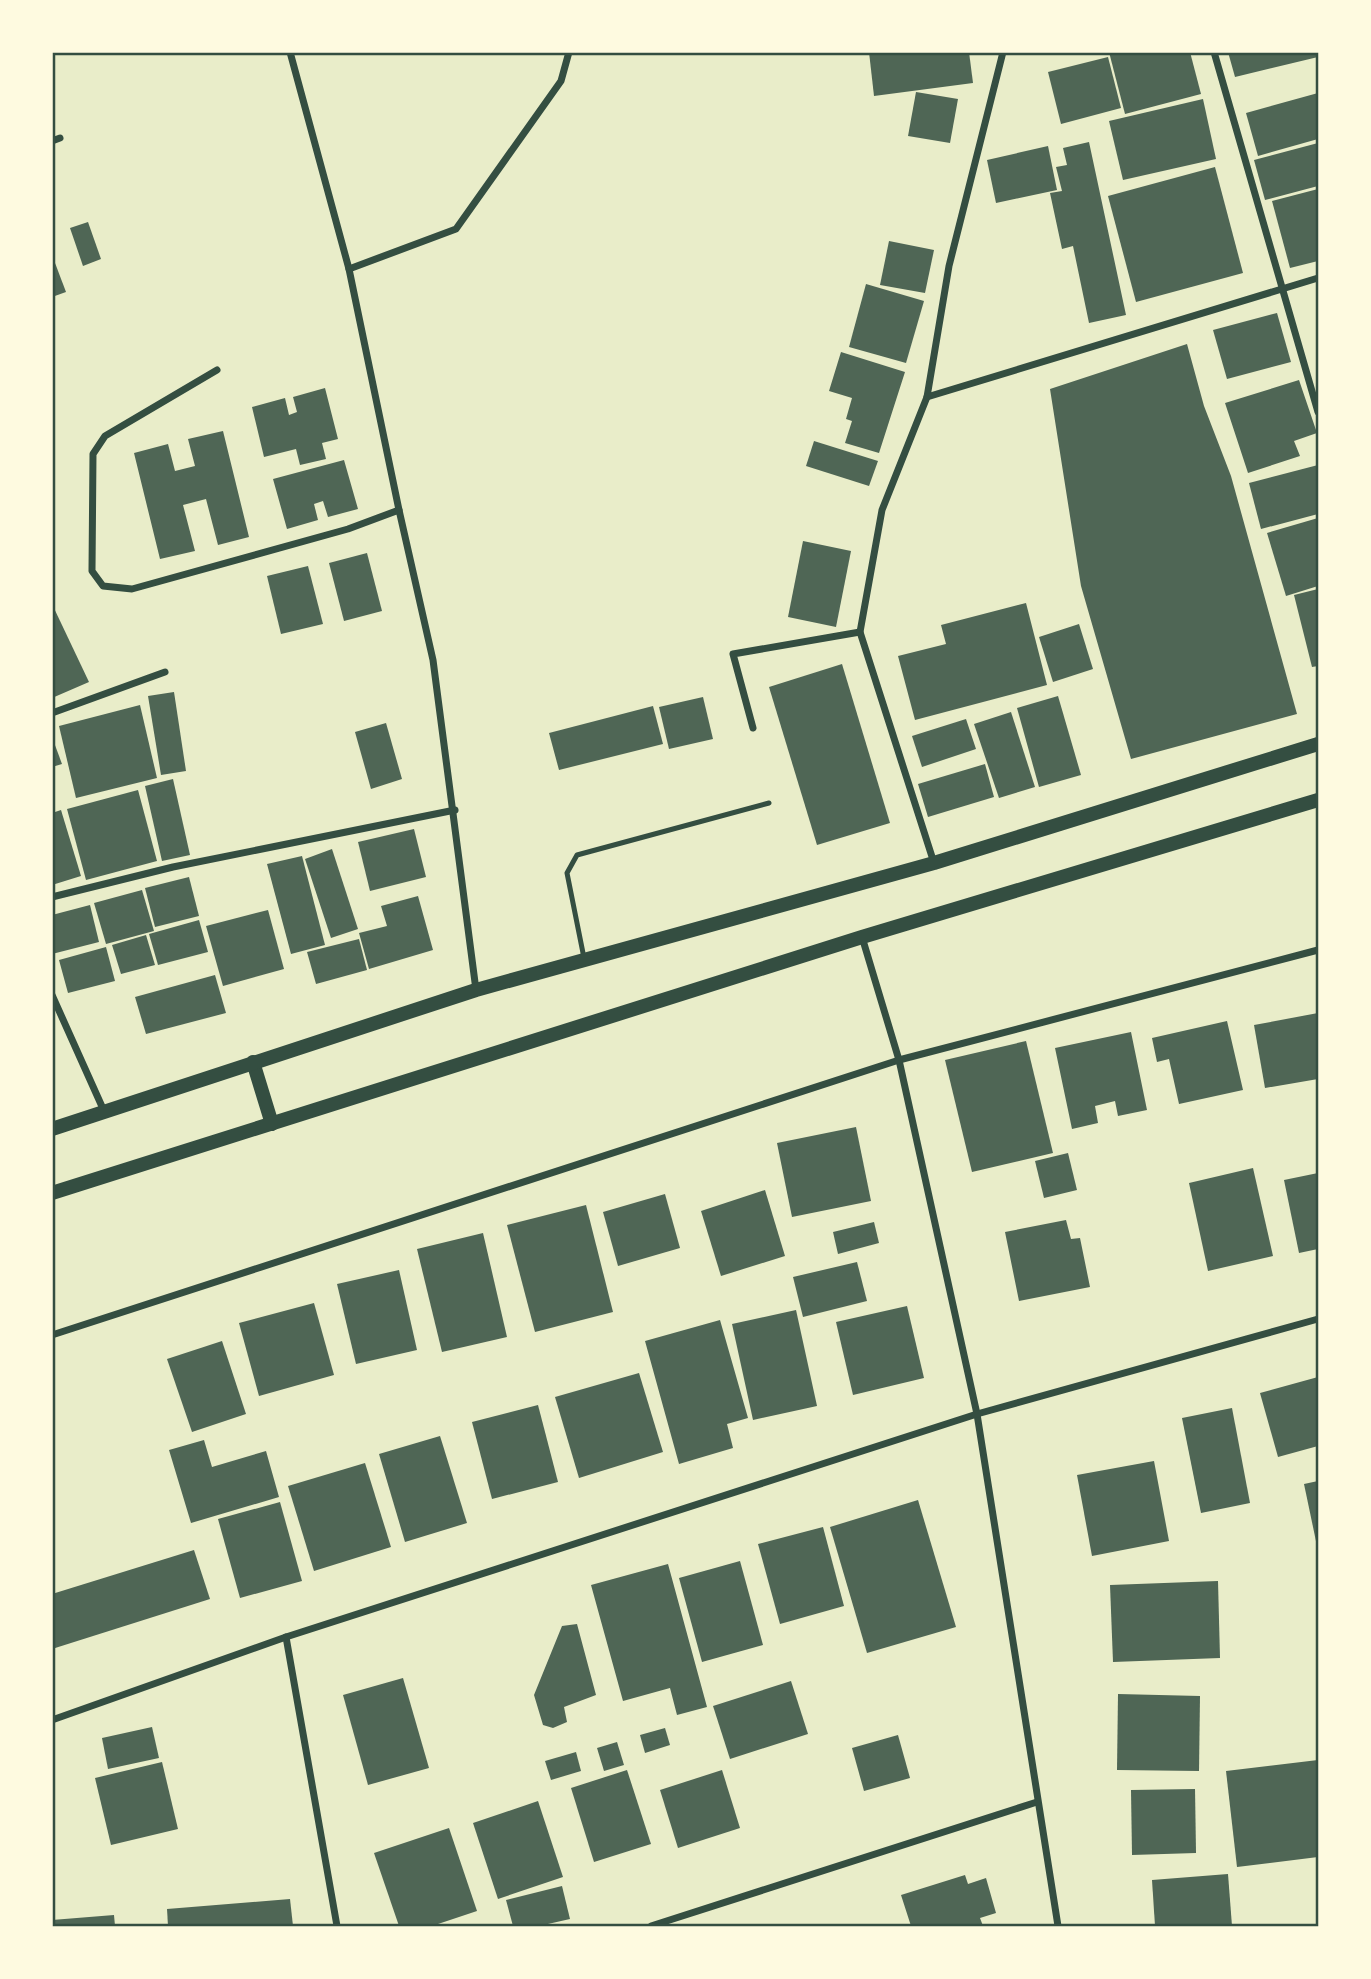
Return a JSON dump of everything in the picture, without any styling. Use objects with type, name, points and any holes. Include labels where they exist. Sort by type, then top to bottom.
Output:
[{"type":"main road","points":[[52,1129],[476,990],[934,863],[1318,744]]},
{"type":"main road","points":[[52,1193],[862,937],[1318,800]]},
{"type":"main road","points":[[253,1062],[272,1124]]},
{"type":"street","points":[[290,52],[349,270],[433,660],[455,810],[476,990]]},
{"type":"street","points":[[349,270],[456,229],[561,81],[569,52]]},
{"type":"street","points":[[934,863],[860,632],[882,510],[928,397],[949,265],[1003,52]]},
{"type":"street","points":[[1214,52],[1318,412]]},
{"type":"street","points":[[928,397],[1318,278]]},
{"type":"street","points":[[218,370],[105,436],[93,454],[92,571],[103,586],[132,589],[348,529],[399,510]]},
{"type":"street","points":[[753,728],[733,654],[860,632]]},
{"type":"street","points":[[52,713],[165,672]]},
{"type":"street","points":[[52,897],[173,867],[455,810]]},
{"type":"street","points":[[862,937],[899,1060],[977,1414],[1058,1927]]},
{"type":"street","points":[[52,1335],[899,1060],[1318,950]]},
{"type":"street","points":[[52,995],[104,1111]]},
{"type":"street","points":[[52,1720],[286,1637],[977,1414],[1318,1319]]},
{"type":"street","points":[[286,1637],[337,1927]]},
{"type":"street","points":[[651,1927],[1037,1802]]},
{"type":"lane","points":[[585,961],[567,873],[577,855],[769,803]]},
{"type":"building","points":[[869,52],[969,52],[973,83],[874,96]]},
{"type":"building","points":[[1109,52],[1190,52],[1201,94],[1125,114]]},
{"type":"building","points":[[1228,52],[1317,52],[1318,57],[1235,77]]},
{"type":"building","points":[[1108,57],[1121,108],[1061,124],[1048,72]]},
{"type":"building","points":[[916,92],[958,99],[950,143],[908,136]]},
{"type":"building","points":[[1318,93],[1318,139],[1258,156],[1246,113]]},
{"type":"building","points":[[1203,99],[1216,159],[1123,180],[1109,121]]},
{"type":"building","points":[[1089,142],[1126,315],[1089,323],[1073,246],[1062,249],[1050,193],[1062,191],[1056,167],[1067,165],[1063,148]]},
{"type":"building","points":[[1318,143],[1318,186],[1265,200],[1254,160]]},
{"type":"building","points":[[1048,146],[1057,190],[996,203],[987,160]]},
{"type":"building","points":[[1215,167],[1243,273],[1136,302],[1108,196]]},
{"type":"building","points":[[1318,189],[1318,261],[1290,268],[1272,201]]},
{"type":"building","points":[[88,222],[101,259],[83,266],[70,228]]},
{"type":"building","points":[[889,241],[934,250],[925,293],[880,285]]},
{"type":"building","points":[[52,255],[66,292],[52,297]]},
{"type":"building","points":[[866,284],[924,301],[906,363],[849,347]]},
{"type":"building","points":[[1277,313],[1291,362],[1227,379],[1213,330]]},
{"type":"building","points":[[1187,344],[1204,406],[1231,476],[1297,714],[1131,759],[1081,586],[1050,389]]},
{"type":"building","points":[[841,352],[905,372],[879,453],[845,443],[852,421],[846,419],[852,398],[829,391]]},
{"type":"building","points":[[1299,380],[1317,433],[1294,441],[1300,456],[1248,473],[1225,403]]},
{"type":"building","points":[[325,388],[338,439],[322,443],[326,459],[300,465],[296,449],[264,457],[252,407],[285,398],[289,415],[297,412],[293,397]]},
{"type":"building","points":[[223,431],[249,537],[218,545],[206,499],[183,505],[195,551],[160,559],[134,453],[168,444],[175,471],[195,466],[188,439]]},
{"type":"building","points":[[814,441],[878,461],[869,486],[806,466]]},
{"type":"building","points":[[344,460],[358,509],[328,517],[323,501],[314,504],[318,520],[287,529],[273,479]]},
{"type":"building","points":[[1318,465],[1318,514],[1261,529],[1249,483]]},
{"type":"building","points":[[1318,518],[1318,586],[1286,596],[1267,533]]},
{"type":"building","points":[[803,541],[851,551],[836,627],[788,617]]},
{"type":"building","points":[[367,553],[382,611],[344,621],[329,563]]},
{"type":"building","points":[[308,566],[323,624],[281,634],[267,576]]},
{"type":"building","points":[[1318,589],[1318,666],[1312,667],[1294,595]]},
{"type":"building","points":[[1026,603],[1047,685],[915,720],[898,656],[946,644],[941,625]]},
{"type":"building","points":[[52,604],[89,682],[52,698]]},
{"type":"building","points":[[1079,624],[1093,669],[1053,682],[1039,637]]},
{"type":"building","points":[[842,664],[890,823],[817,845],[769,687]]},
{"type":"building","points":[[174,692],[186,771],[161,775],[148,696]]},
{"type":"building","points":[[1058,696],[1081,775],[1039,787],[1017,708]]},
{"type":"building","points":[[703,697],[713,739],[669,749],[659,707]]},
{"type":"building","points":[[140,705],[157,778],[76,798],[59,726]]},
{"type":"building","points":[[653,706],[663,744],[559,770],[549,733]]},
{"type":"building","points":[[1011,712],[1035,787],[999,798],[974,724]]},
{"type":"building","points":[[966,719],[976,749],[922,767],[912,736]]},
{"type":"building","points":[[386,723],[402,779],[371,789],[355,732]]},
{"type":"building","points":[[52,737],[62,764],[52,767]]},
{"type":"building","points":[[985,764],[994,797],[928,817],[918,784]]},
{"type":"building","points":[[173,779],[190,855],[162,861],[145,786]]},
{"type":"building","points":[[138,790],[157,861],[86,880],[67,809]]},
{"type":"building","points":[[61,810],[81,876],[52,885],[52,813]]},
{"type":"building","points":[[414,829],[426,877],[370,891],[358,842]]},
{"type":"building","points":[[332,849],[358,929],[331,938],[305,859]]},
{"type":"building","points":[[302,856],[325,945],[291,954],[267,864]]},
{"type":"building","points":[[189,877],[199,916],[155,927],[145,888]]},
{"type":"building","points":[[142,890],[154,931],[106,944],[94,903]]},
{"type":"building","points":[[418,896],[433,950],[369,969],[359,933],[387,926],[381,906]]},
{"type":"building","points":[[90,905],[99,942],[52,954],[52,915]]},
{"type":"building","points":[[268,910],[284,969],[223,986],[206,926]]},
{"type":"building","points":[[199,920],[208,952],[158,965],[149,934]]},
{"type":"building","points":[[146,935],[155,965],[121,974],[112,945]]},
{"type":"building","points":[[359,939],[367,970],[316,984],[307,952]]},
{"type":"building","points":[[106,947],[115,981],[68,993],[59,960]]},
{"type":"building","points":[[215,975],[226,1013],[146,1034],[135,997]]},
{"type":"building","points":[[1318,1013],[1318,1079],[1265,1088],[1254,1025]]},
{"type":"building","points":[[1227,1021],[1243,1090],[1179,1104],[1169,1059],[1157,1062],[1152,1038]]},
{"type":"building","points":[[1131,1032],[1147,1110],[1118,1116],[1115,1101],[1095,1106],[1098,1123],[1072,1129],[1055,1048]]},
{"type":"building","points":[[1026,1041],[1053,1153],[972,1172],[945,1060]]},
{"type":"building","points":[[856,1127],[871,1201],[792,1217],[777,1143]]},
{"type":"building","points":[[1068,1153],[1077,1190],[1044,1198],[1035,1161]]},
{"type":"building","points":[[1253,1168],[1273,1256],[1208,1271],[1189,1183]]},
{"type":"building","points":[[1318,1173],[1318,1249],[1299,1253],[1284,1180]]},
{"type":"building","points":[[765,1190],[785,1256],[721,1276],[701,1211]]},
{"type":"building","points":[[665,1194],[680,1248],[618,1266],[603,1212]]},
{"type":"building","points":[[586,1205],[613,1312],[535,1332],[507,1225]]},
{"type":"building","points":[[1066,1220],[1071,1239],[1080,1238],[1090,1287],[1019,1301],[1005,1232]]},
{"type":"building","points":[[874,1222],[879,1243],[838,1254],[833,1232]]},
{"type":"building","points":[[483,1233],[507,1337],[442,1352],[417,1249]]},
{"type":"building","points":[[857,1262],[867,1301],[803,1317],[793,1277]]},
{"type":"building","points":[[399,1270],[417,1350],[356,1364],[337,1284]]},
{"type":"building","points":[[314,1303],[334,1375],[259,1396],[239,1323]]},
{"type":"building","points":[[907,1306],[924,1378],[853,1395],[836,1322]]},
{"type":"building","points":[[796,1310],[817,1406],[753,1420],[732,1324]]},
{"type":"building","points":[[720,1320],[748,1418],[727,1424],[733,1448],[679,1464],[645,1341]]},
{"type":"building","points":[[222,1341],[246,1414],[192,1432],[167,1359]]},
{"type":"building","points":[[639,1373],[663,1452],[579,1478],[555,1397]]},
{"type":"building","points":[[1318,1377],[1318,1446],[1278,1457],[1260,1393]]},
{"type":"building","points":[[538,1405],[558,1482],[492,1499],[472,1422]]},
{"type":"building","points":[[1232,1408],[1250,1503],[1201,1513],[1182,1418]]},
{"type":"building","points":[[440,1436],[467,1523],[405,1542],[379,1454]]},
{"type":"building","points":[[204,1440],[212,1467],[266,1451],[279,1497],[191,1523],[169,1450]]},
{"type":"building","points":[[1154,1461],[1169,1541],[1092,1556],[1077,1475]]},
{"type":"building","points":[[365,1463],[391,1547],[314,1571],[288,1486]]},
{"type":"building","points":[[1318,1481],[1318,1546],[1317,1546],[1304,1484]]},
{"type":"building","points":[[918,1500],[956,1627],[867,1653],[830,1527]]},
{"type":"building","points":[[280,1502],[302,1581],[240,1598],[218,1519]]},
{"type":"building","points":[[823,1527],[844,1606],[780,1624],[758,1544]]},
{"type":"building","points":[[194,1550],[210,1599],[52,1649],[52,1594]]},
{"type":"building","points":[[740,1561],[763,1645],[702,1662],[679,1578]]},
{"type":"building","points":[[668,1564],[707,1707],[677,1715],[670,1688],[623,1701],[591,1585]]},
{"type":"building","points":[[1218,1581],[1220,1658],[1113,1662],[1110,1585]]},
{"type":"building","points":[[577,1624],[596,1695],[564,1707],[567,1722],[553,1728],[543,1725],[534,1695],[562,1626]]},
{"type":"building","points":[[403,1678],[429,1768],[368,1785],[343,1695]]},
{"type":"building","points":[[791,1681],[808,1734],[730,1759],[713,1706]]},
{"type":"building","points":[[1118,1694],[1200,1696],[1199,1771],[1117,1770]]},
{"type":"building","points":[[152,1727],[159,1758],[108,1769],[102,1738]]},
{"type":"building","points":[[665,1728],[670,1745],[645,1753],[640,1735]]},
{"type":"building","points":[[898,1735],[910,1778],[864,1791],[852,1748]]},
{"type":"building","points":[[617,1742],[624,1765],[604,1771],[597,1748]]},
{"type":"building","points":[[576,1752],[581,1771],[551,1780],[545,1761]]},
{"type":"building","points":[[1318,1760],[1318,1857],[1237,1867],[1226,1771]]},
{"type":"building","points":[[162,1762],[178,1829],[111,1845],[95,1778]]},
{"type":"building","points":[[627,1770],[651,1844],[594,1862],[571,1788]]},
{"type":"building","points":[[722,1770],[740,1828],[678,1848],[660,1790]]},
{"type":"building","points":[[1195,1789],[1196,1853],[1132,1855],[1131,1790]]},
{"type":"building","points":[[538,1801],[563,1877],[498,1899],[473,1823]]},
{"type":"building","points":[[449,1828],[477,1911],[432,1926],[399,1926],[374,1853]]},
{"type":"building","points":[[1228,1874],[1232,1926],[1155,1926],[1152,1880]]},
{"type":"building","points":[[965,1875],[968,1884],[986,1878],[996,1913],[980,1918],[983,1926],[911,1926],[901,1895]]},
{"type":"building","points":[[562,1886],[570,1919],[539,1926],[513,1926],[506,1900]]},
{"type":"building","points":[[290,1899],[293,1926],[168,1926],[167,1909]]},
{"type":"building","points":[[114,1915],[115,1926],[52,1926],[52,1920]]}]
